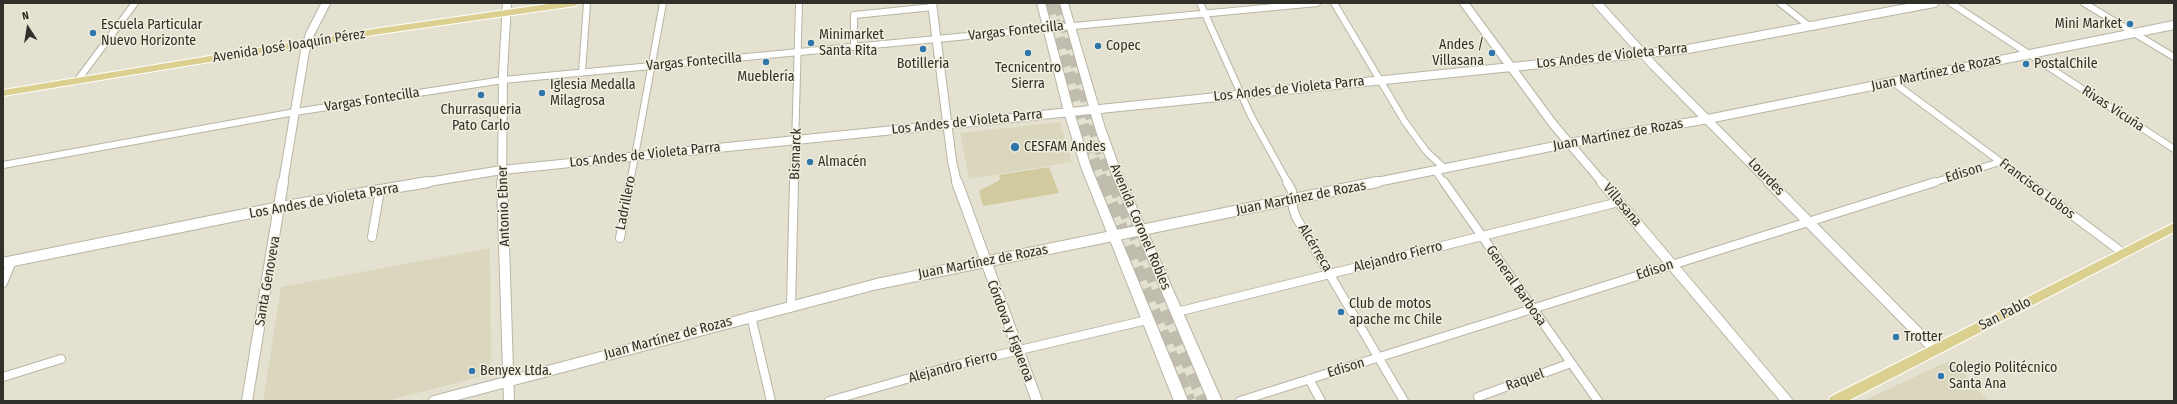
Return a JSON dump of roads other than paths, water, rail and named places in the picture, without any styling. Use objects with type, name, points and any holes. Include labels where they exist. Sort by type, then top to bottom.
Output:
[{"type":"main road","name":"Avenida José Joaquín Pérez","points":[[3,93],[506,7],[575,3]]},
{"type":"main road","name":"Avenida Coronel Robles","points":[[1041,3],[1069,112],[1086,167],[1181,401]]},
{"type":"main road","name":"Avenida Coronel Robles","points":[[1064,3],[1094,109],[1116,172],[1215,401]]},
{"type":"main road","name":"San Pablo","points":[[1835,401],[2174,227]]},
{"type":"street","points":[[77,81],[135,3]]},
{"type":"street","name":"Santa Genoveva","points":[[247,401],[307,42],[326,3]]},
{"type":"street","points":[[582,72],[587,3]]},
{"type":"street","name":"Ladrillero","points":[[620,238],[664,3]]},
{"type":"street","name":"Bismarck","points":[[791,305],[799,52],[799,3]]},
{"type":"street","name":"Alcérreca","points":[[1200,3],[1255,124],[1292,191],[1293,208],[1296,217],[1404,401]]},
{"type":"street","name":"Vargas Fontecilla","points":[[3,166],[295,112],[503,80],[1317,3]]},
{"type":"street","name":"General Barbosa","points":[[1334,3],[1413,134],[1440,169],[1482,236],[1598,401]]},
{"type":"street","name":"Villasana","points":[[1464,3],[1542,110],[1787,401]]},
{"type":"street","name":"Lourdes","points":[[1597,3],[1642,53],[1935,350]]},
{"type":"street","points":[[1780,3],[1809,26]]},
{"type":"street","name":"Los Andes de Violeta Parra","points":[[7,262],[280,208],[502,170],[1700,47],[1934,3]]},
{"type":"street","name":"Rivas Vicuña","points":[[1951,3],[2174,149]]},
{"type":"street","points":[[2084,3],[2174,57]]},
{"type":"street","points":[[854,47],[853,17],[856,14],[932,5]]},
{"type":"street","name":"Córdova y Figueroa","points":[[932,5],[958,187],[984,262],[1037,401]]},
{"type":"street","name":"Antonio Ebner","points":[[506,7],[503,80],[502,170],[509,401]]},
{"type":"street","name":"Juan Martínez de Rozas","points":[[434,401],[791,305],[878,284],[1570,143],[1708,119],[2174,25]]},
{"type":"street","name":"Francisco Lobos","points":[[1893,82],[2123,253]]},
{"type":"street","name":"Edison","points":[[1240,401],[2000,162]]},
{"type":"street","points":[[372,237],[380,190]]},
{"type":"street","name":"Alejandro Fierro","points":[[1177,312],[1619,202]]},
{"type":"street","points":[[3,283],[7,262]]},
{"type":"street","points":[[751,316],[771,401]]},
{"type":"street","name":"Alejandro Fierro","points":[[830,401],[1017,350],[1147,320]]},
{"type":"street","points":[[3,377],[61,359]]},
{"type":"street","name":"Raquel","points":[[1478,397],[1571,363]]},
{"type":"street","name":"Edison","points":[[1309,379],[1321,401]]},
{"type":"tunnel","points":[[1049,3],[1091,153],[1103,183]]},
{"type":"tunnel","points":[[1059,3],[1101,152],[1114,183]]},
{"type":"tunnel","points":[[1102,182],[1188,401]]},
{"type":"tunnel","points":[[1114,182],[1205,401]]},
{"type":"place","name":"Mini Market","points":[[2130,24]]},
{"type":"place","name":"Escuela Particular Nuevo Horizonte","points":[[93,33]]},
{"type":"place","name":"Minimarket Santa Rita","points":[[811,43]]},
{"type":"place","name":"Copec","points":[[1098,46]]},
{"type":"place","name":"Botilleria","points":[[923,49]]},
{"type":"place","name":"Tecnicentro Sierra","points":[[1028,53]]},
{"type":"place","name":"Andes / Villasana","points":[[1492,53]]},
{"type":"place","name":"Mueblería","points":[[766,62]]},
{"type":"place","name":"PostalChile","points":[[2026,64]]},
{"type":"place","name":"Iglesia Medalla Milagrosa","points":[[542,93]]},
{"type":"place","name":"Churrasqueria Pato Carlo","points":[[481,95]]},
{"type":"place","name":"CESFAM Andes","points":[[1015,147]]},
{"type":"place","name":"Almacén","points":[[810,162]]},
{"type":"place","name":"Club de motos apache mc Chile","points":[[1341,312]]},
{"type":"place","name":"Trotter","points":[[1896,337]]},
{"type":"place","name":"Benyex Ltda.","points":[[472,371]]},
{"type":"place","name":"Colegio Politécnico Santa Ana","points":[[1941,376]]}]
